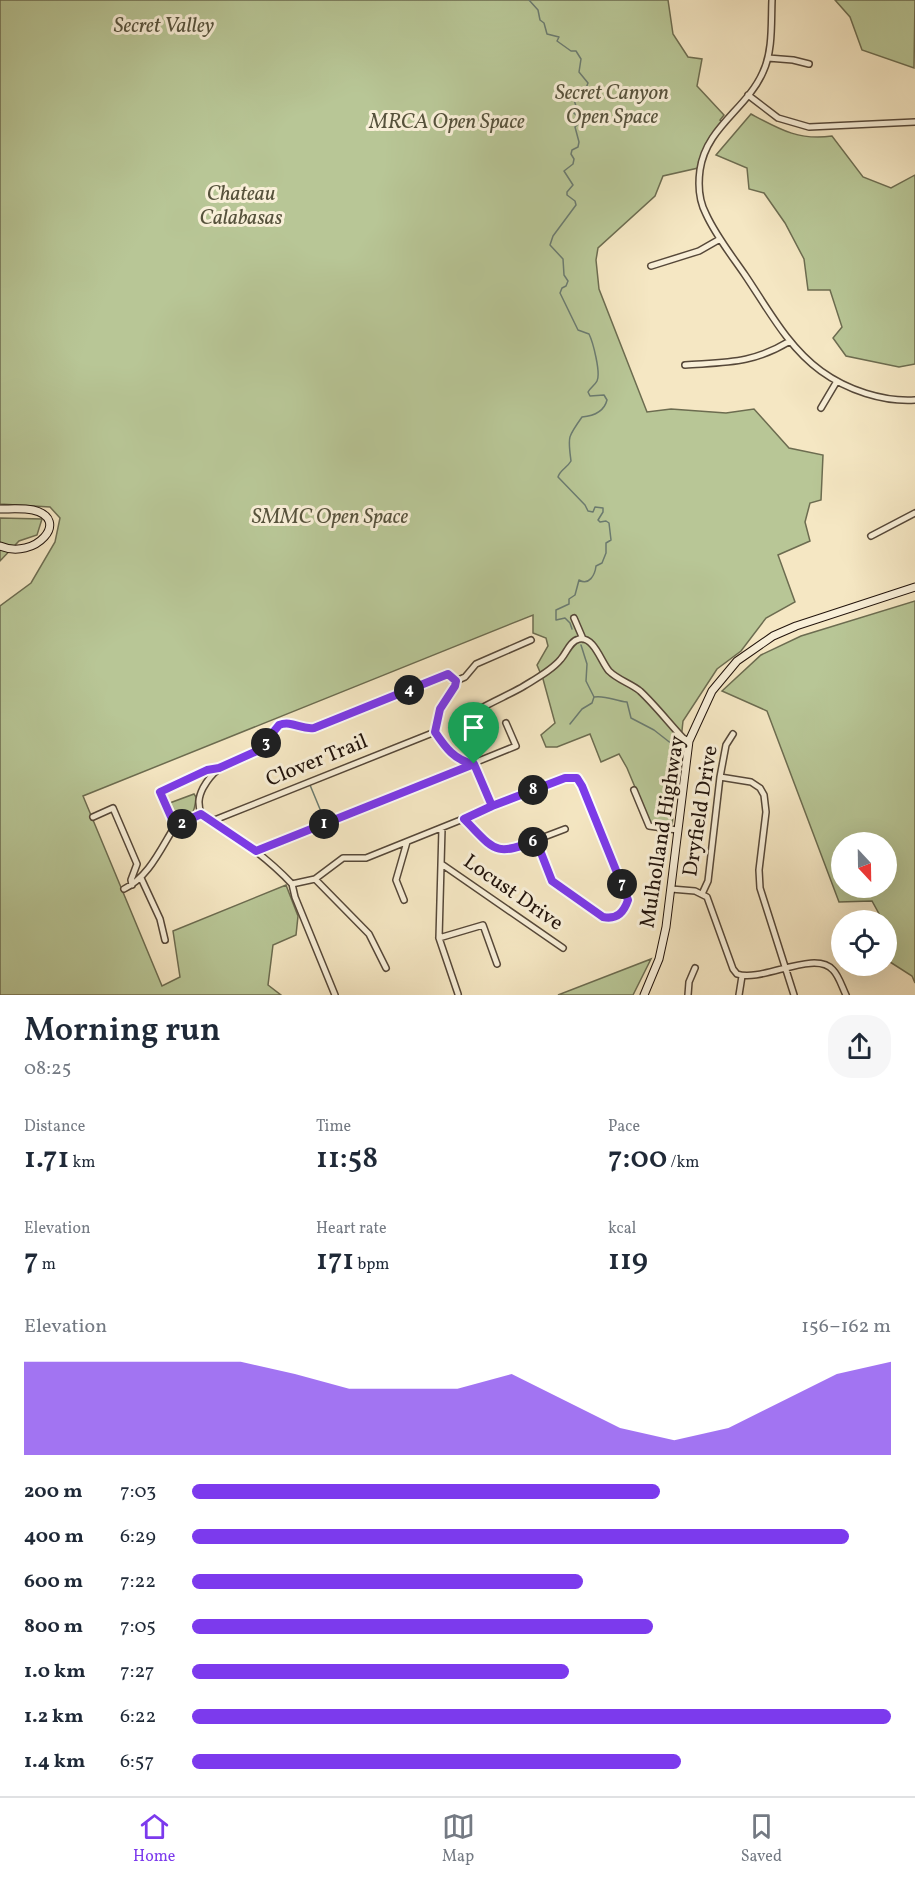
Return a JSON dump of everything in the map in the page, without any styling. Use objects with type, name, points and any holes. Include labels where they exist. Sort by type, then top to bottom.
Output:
[{"type":"main road","points":[[0,509],[34,510],[44,515],[50,527],[44,540],[35,545],[15,549],[0,546]]},
{"type":"main road","name":"Mulholland Highway","points":[[644,995],[659,959],[671,889],[689,741],[712,691],[728,670],[773,636],[796,626],[915,587]]},
{"type":"street","points":[[772,0],[768,58],[764,72],[748,95],[711,138],[700,169],[700,199],[705,213],[720,239],[790,341],[807,359],[837,381],[879,397],[892,400],[915,400]]},
{"type":"street","points":[[768,58],[809,64]]},
{"type":"street","points":[[748,95],[778,118],[809,128],[915,122]]},
{"type":"street","points":[[651,266],[699,251],[720,239]]},
{"type":"street","points":[[685,365],[754,359],[790,341]]},
{"type":"street","points":[[821,408],[837,381]]},
{"type":"street","points":[[871,536],[915,513]]},
{"type":"street","points":[[574,618],[583,639],[592,644],[609,670],[638,690],[683,738],[689,741]]},
{"type":"street","points":[[492,806],[461,734],[461,723],[465,718],[547,671],[562,658],[571,644],[583,639]]},
{"type":"street","points":[[456,681],[465,677],[476,664],[531,640]]},
{"type":"street","points":[[335,995],[295,897],[292,884],[256,851],[201,814],[198,797],[211,774],[259,750],[283,723],[306,729],[314,728],[447,674],[456,681]]},
{"type":"street","points":[[456,681],[440,709],[435,732],[444,746],[461,761],[474,764]]},
{"type":"street","points":[[256,851],[516,746],[506,723]]},
{"type":"street","name":"Clover Trail","points":[[212,821],[435,732]]},
{"type":"street","name":"Dryfield Drive","points":[[702,894],[708,881],[726,745],[733,734]]},
{"type":"street","points":[[175,826],[160,792],[207,770],[219,768]]},
{"type":"street","points":[[720,777],[751,782],[760,788],[764,795],[766,812],[759,870],[760,888],[794,995]]},
{"type":"street","points":[[292,884],[315,879],[343,858],[366,858],[565,778],[577,778],[628,900],[624,911],[610,918],[603,917],[552,881],[536,840]]},
{"type":"street","points":[[634,790],[649,826],[677,830]]},
{"type":"street","points":[[93,817],[113,808],[137,864],[130,880],[132,885]]},
{"type":"street","points":[[124,889],[141,878],[175,826],[201,814]]},
{"type":"street","points":[[464,819],[491,845],[502,849],[513,850],[565,829]]},
{"type":"street","points":[[442,828],[443,865],[439,938],[458,994]]},
{"type":"street","points":[[404,900],[396,880],[407,842]]},
{"type":"street","name":"Locust Drive","points":[[443,865],[563,948]]},
{"type":"street","points":[[141,878],[160,919],[165,940]]},
{"type":"street","points":[[315,879],[369,934],[386,969]]},
{"type":"street","points":[[671,889],[695,891],[707,897],[711,902],[733,969],[742,975],[754,976],[784,967],[820,964],[834,970],[846,995]]},
{"type":"street","points":[[439,938],[483,925],[497,964]]},
{"type":"street","points":[[688,995],[689,982],[695,968]]},
{"type":"street","points":[[740,995],[742,975]]},
{"type":"green space","points":[[0,0],[668,0],[673,34],[688,57],[702,59],[697,86],[724,115],[720,120],[724,123],[698,168],[663,176],[655,196],[598,248],[596,260],[599,289],[647,412],[671,409],[726,413],[754,409],[789,448],[823,455],[821,500],[810,503],[805,522],[810,541],[778,555],[795,602],[766,618],[741,651],[717,669],[683,721],[672,826],[650,823],[619,754],[601,762],[590,734],[557,747],[546,747],[541,735],[555,723],[537,665],[548,646],[546,638],[533,633],[533,615],[83,796],[162,986],[180,977],[173,931],[286,885],[298,916],[296,935],[273,945],[268,985],[281,995],[0,995],[0,606],[31,583],[55,542],[60,518],[50,507],[0,504]]},
{"type":"green space","points":[[835,0],[915,0],[914,68],[862,50],[850,17]]},
{"type":"green space","points":[[751,114],[780,129],[799,135],[832,136],[863,177],[891,188],[915,175],[915,364],[899,367],[846,356],[833,338],[842,327],[830,290],[808,290],[804,259],[785,223],[764,193],[749,189],[747,168],[716,155]]},
{"type":"green space","points":[[0,518],[42,519],[37,535],[19,541],[0,561]]},
{"type":"green space","points":[[915,601],[915,983],[912,976],[897,966],[897,910],[877,910],[872,901],[839,902],[837,898],[897,898],[897,832],[831,832],[831,881],[767,711],[722,691],[761,655],[801,636]]},
{"type":"green space","points":[[194,794],[196,797],[191,816],[184,821],[174,821],[167,804]]},
{"type":"green space","points":[[651,959],[633,995],[558,995]]},
{"type":"waterway","points":[[529,0],[538,10],[547,34],[559,37],[557,41],[571,51],[576,51],[581,59],[579,72],[588,83],[584,93],[574,100],[576,106],[573,112],[578,117],[578,124],[575,127],[579,142],[578,147],[572,150],[573,164],[564,171],[573,185],[567,195],[575,201],[576,205],[553,236],[550,245],[563,259],[564,275],[568,281],[560,293],[578,330],[589,334],[594,350],[598,377],[588,392],[590,396],[604,395],[607,400],[598,413],[582,417],[574,429],[569,442],[571,461],[558,477],[588,511],[593,512],[595,507],[603,508],[598,520],[609,523],[611,540],[606,543],[606,553],[602,563],[596,566],[591,579],[586,582],[579,580],[575,595],[569,599],[569,604],[556,610],[556,620],[565,618],[572,629]]},
{"type":"waterway","points":[[581,645],[587,664],[586,681],[594,697],[627,702],[631,718],[654,730],[677,748]]},
{"type":"waterway","points":[[570,724],[582,709],[592,703],[594,697]]},
{"type":"waterway","points":[[310,785],[322,814]]},
{"type":"route","points":[[474,764],[256,851],[201,814],[175,826],[160,792],[207,770],[219,768],[259,750],[283,723],[306,729],[314,728],[448,674],[456,681],[455,686],[440,709],[435,732],[444,746],[461,761],[474,764],[492,806],[464,819],[491,845],[502,849],[513,850],[536,840],[552,881],[603,917],[613,918],[624,911],[628,900],[577,778],[565,778],[492,806],[474,764]]},
{"type":"park label","name":"Secret Valley","points":[[164,26]]},
{"type":"park label","name":"Secret Canyon Open Space","points":[[612,105]]},
{"type":"park label","name":"MRCA Open Space","points":[[447,122]]},
{"type":"park label","name":"Chateau Calabasas","points":[[241,206]]},
{"type":"park label","name":"SMMC Open Space","points":[[330,517]]}]
